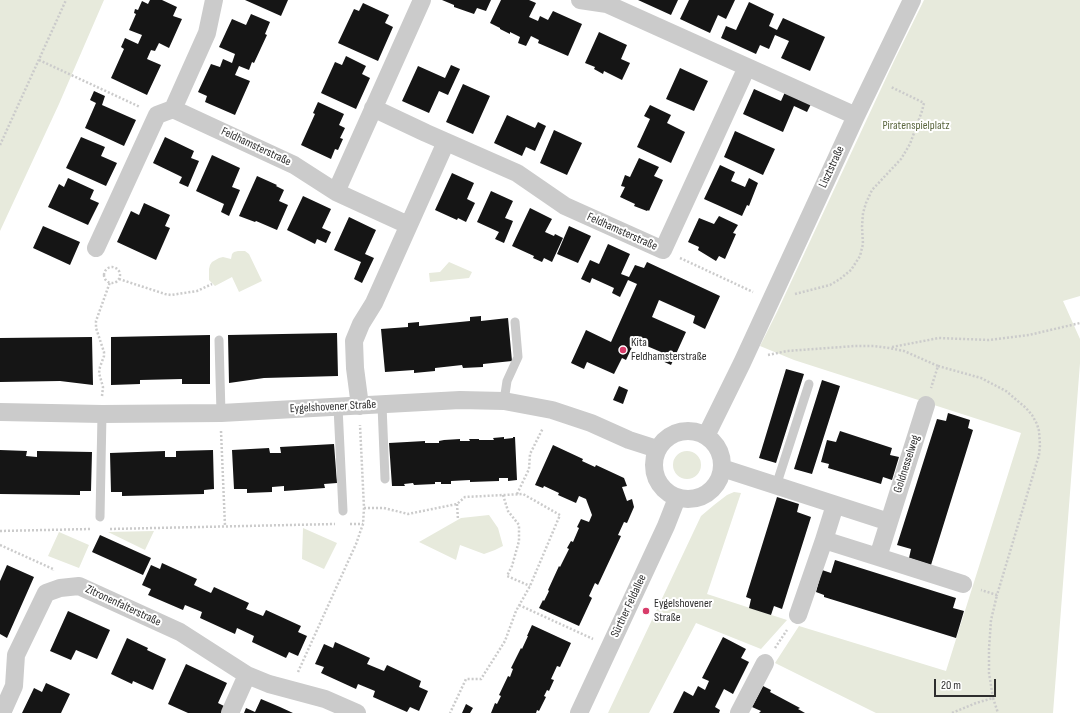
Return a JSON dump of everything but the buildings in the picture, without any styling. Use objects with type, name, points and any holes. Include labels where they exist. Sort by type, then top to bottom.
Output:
[{"type":"street","points":[[96,248],[207,33],[214,0]]},
{"type":"street","points":[[336,192],[422,0]]},
{"type":"street","points":[[580,0],[607,4],[856,116]]},
{"type":"street","name":"Lisztstraße","points":[[742,363],[856,116],[912,0]]},
{"type":"street","name":"Feldhamsterstraße","points":[[373,108],[517,173],[565,206],[663,250],[747,67]]},
{"type":"street","name":"Feldhamsterstraße","points":[[165,112],[294,165],[336,192],[408,225]]},
{"type":"street","points":[[360,406],[355,368],[354,342],[361,324],[374,303],[398,251],[408,225],[446,142]]},
{"type":"street","points":[[706,436],[742,363]]},
{"type":"street","name":"Eygelshovener Straße","points":[[0,412],[102,414],[220,413],[460,400],[504,401],[528,404],[552,410],[591,423],[629,440],[657,450]]},
{"type":"street","name":"Goldnesselweg","points":[[878,557],[926,405]]},
{"type":"street","points":[[695,432],[706,436],[713,442],[718,450],[721,460],[722,468],[719,479],[714,488],[697,498],[677,498],[668,493],[661,487],[656,478],[654,459],[657,450],[664,440],[673,434],[695,432]]},
{"type":"street","points":[[722,468],[888,522]]},
{"type":"street","name":"Sürther Feldallee","points":[[579,713],[666,526],[677,498]]},
{"type":"street","points":[[798,615],[835,505]]},
{"type":"street","points":[[824,540],[963,584]]},
{"type":"street","name":"Zitronenfalterstraße","points":[[2,713],[14,686],[16,655],[46,593],[60,588],[79,586],[180,632],[247,675],[269,684],[325,699],[357,713]]},
{"type":"street","points":[[739,713],[765,663]]},
{"type":"street","points":[[230,713],[247,675]]},
{"type":"lane","points":[[504,401],[507,381],[518,357],[515,322]]},
{"type":"lane","points":[[219,340],[220,413]]},
{"type":"lane","points":[[776,486],[809,384]]},
{"type":"lane","points":[[382,405],[385,480]]},
{"type":"lane","points":[[338,407],[343,511]]},
{"type":"lane","points":[[100,518],[102,414]]},
{"type":"path","points":[[0,145],[66,0]]},
{"type":"path","points":[[39,60],[165,112]]},
{"type":"path","points":[[663,250],[771,301],[830,285],[840,279],[851,270],[860,256],[863,244],[863,213],[866,202],[872,190],[901,159],[907,149],[924,103],[874,78]]},
{"type":"path","points":[[109,267],[117,268],[120,274],[118,279],[116,282],[110,282],[106,279],[104,275],[109,267]]},
{"type":"path","points":[[118,279],[171,295],[197,291],[212,284]]},
{"type":"path","points":[[102,414],[103,387],[99,373],[104,352],[96,328],[96,321],[110,282]]},
{"type":"path","points":[[890,348],[939,338],[989,340],[1022,336],[1080,323]]},
{"type":"path","points":[[742,363],[787,351],[855,346],[890,348],[904,351],[938,366],[981,378],[1006,391],[1032,415],[1039,431],[1039,455],[997,595],[991,620],[989,673],[993,698],[998,713]]},
{"type":"path","points":[[926,405],[938,366]]},
{"type":"path","points":[[291,689],[356,544],[363,524],[364,508],[360,406]]},
{"type":"path","points":[[517,494],[529,470],[530,454],[552,410]]},
{"type":"path","points":[[220,413],[225,526]]},
{"type":"path","points":[[364,508],[384,508],[408,514],[457,504],[465,498],[523,494],[560,515],[530,586],[516,611],[505,641],[481,679],[466,679],[450,713]]},
{"type":"path","points":[[503,495],[508,511],[519,525],[519,542],[512,566],[507,576],[530,586]]},
{"type":"path","points":[[457,504],[458,520]]},
{"type":"path","points":[[109,529],[340,524]]},
{"type":"path","points":[[347,524],[363,524]]},
{"type":"path","points":[[0,531],[93,529]]},
{"type":"path","points":[[0,545],[53,569],[60,588]]},
{"type":"path","points":[[963,584],[997,595]]},
{"type":"path","points":[[519,605],[610,647]]},
{"type":"path","points":[[765,663],[798,615]]},
{"type":"path","points":[[952,713],[993,698]]},
{"type":"green space","points":[[0,0],[104,0],[59,104],[0,231]]},
{"type":"green space","name":"Piratenspielplatz","points":[[924,0],[1080,0],[1080,296],[1063,301],[1080,339],[1080,363],[1053,713],[876,713],[775,663],[799,626],[946,671],[1021,433],[794,360],[760,346]]},
{"type":"green space","points":[[238,251],[245,251],[249,254],[262,281],[239,292],[232,277],[215,286],[209,280],[210,265],[219,258],[223,257],[231,259],[232,254]]},
{"type":"green space","points":[[449,262],[472,272],[469,278],[430,282],[429,273],[440,272]]},
{"type":"green space","points":[[687,451],[693,452],[697,455],[700,459],[700,471],[697,475],[693,478],[687,479],[681,478],[677,475],[674,471],[673,465],[674,459],[677,455],[681,452]]},
{"type":"green space","points":[[734,492],[741,493],[707,594],[787,620],[761,649],[696,623],[649,713],[608,713],[701,516],[727,495]]},
{"type":"green space","points":[[489,515],[498,528],[503,546],[495,550],[484,554],[460,545],[456,560],[419,542],[461,518]]},
{"type":"green space","points":[[303,528],[337,543],[324,569],[302,559]]},
{"type":"green space","points":[[154,531],[145,550],[108,532]]},
{"type":"green space","points":[[59,532],[89,545],[79,568],[48,556]]},
{"type":"place","name":"Kita Feldhamsterstraße","points":[[623,350]]},
{"type":"place","name":"Eygelshovener Straße","points":[[646,611]]}]
